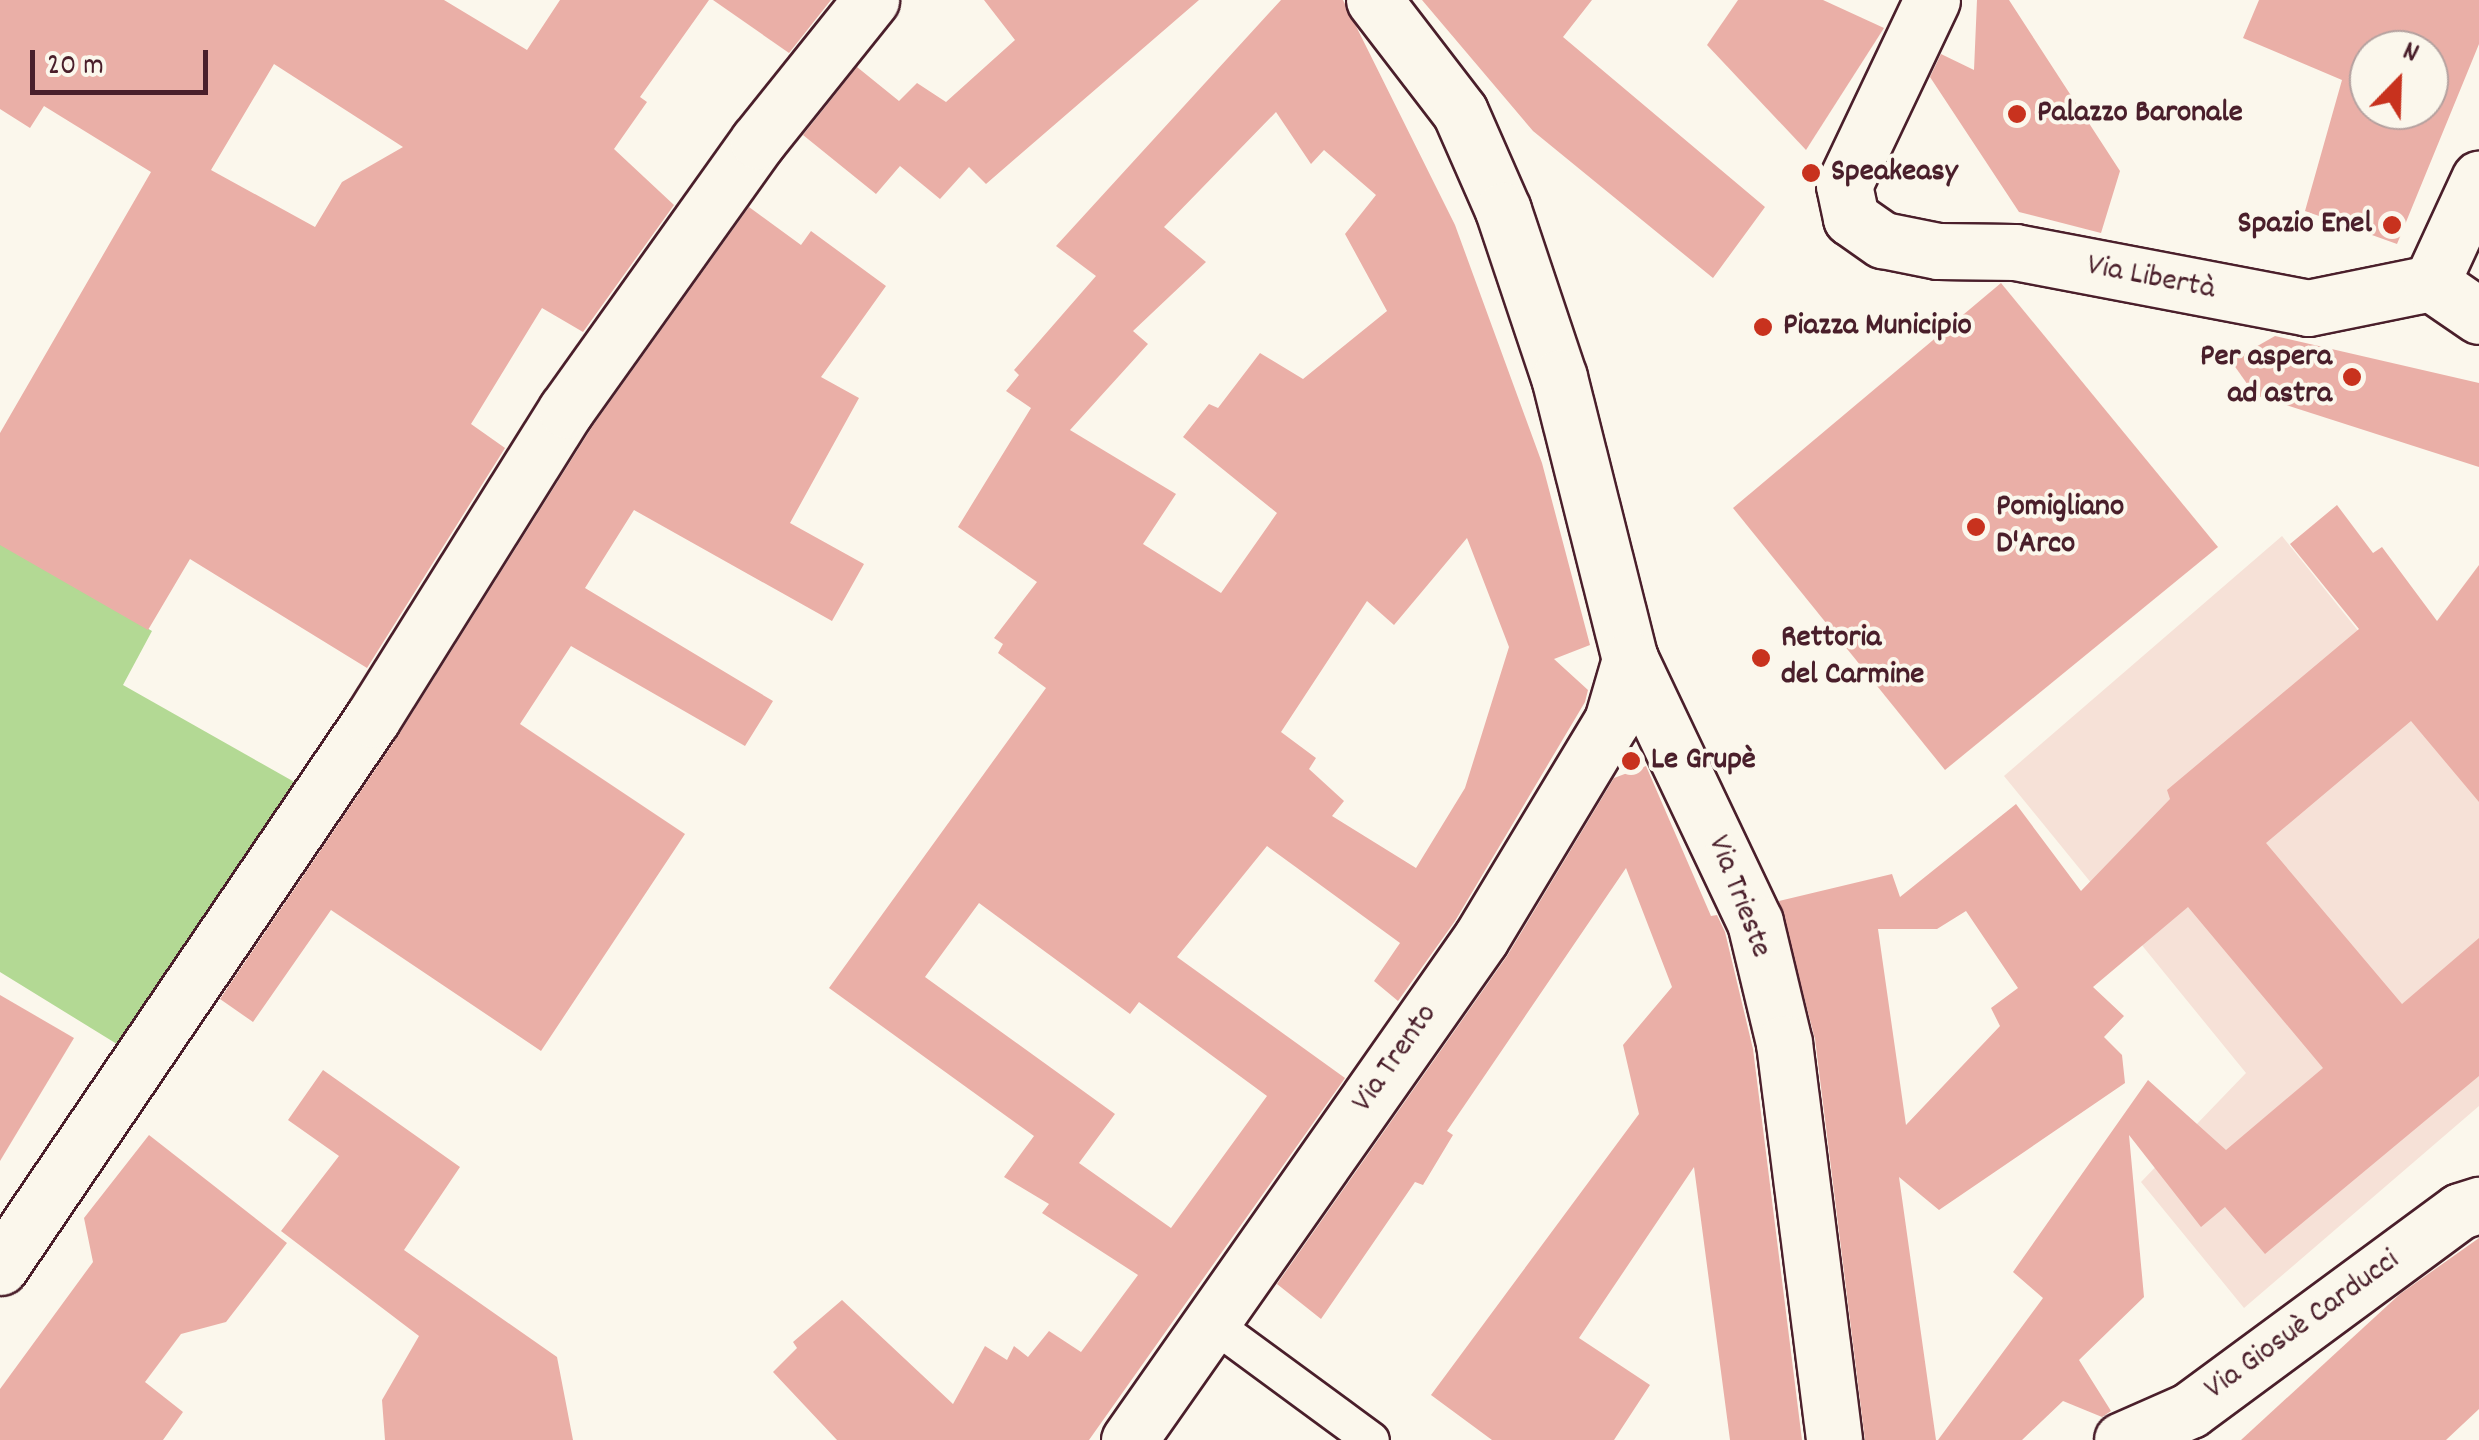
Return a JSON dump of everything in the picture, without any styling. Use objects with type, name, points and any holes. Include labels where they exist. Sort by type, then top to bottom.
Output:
[{"type":"street","points":[[0,1266],[372,718],[566,410],[758,140],[871,0]]},
{"type":"street","name":"Via Trieste","points":[[1374,0],[1460,112],[1504,210],[1559,376],[1630,659],[1755,922],[1784,1042],[1834,1440]]},
{"type":"street","name":"Via Libertà","points":[[1932,0],[1844,185],[1850,218],[1883,240],[1938,251],[2015,252],[2308,308],[2430,282]]},
{"type":"street","points":[[2479,179],[2430,282],[2479,316]]},
{"type":"street","name":"Via Trento","points":[[1129,1440],[1482,938],[1612,721],[1630,659]]},
{"type":"street","name":"Via Giosuè Carducci","points":[[2122,1440],[2201,1425],[2460,1210],[2479,1205]]},
{"type":"lane","points":[[1212,1322],[1371,1440]]},
{"type":"shaded area","points":[[2282,536],[2445,739],[2479,695],[2479,1106],[2244,1308],[2141,1182],[2246,1073],[2004,776]]},
{"type":"green space","points":[[0,542],[152,631],[123,685],[305,788],[125,1049],[0,972]]},
{"type":"building","points":[[0,0],[444,0],[527,50],[560,0],[709,0],[640,97],[647,102],[614,149],[674,205],[583,332],[542,308],[471,424],[505,448],[367,668],[190,559],[148,630],[0,545],[0,433],[151,172],[44,106],[30,128],[0,109]],"holes":[[[274,64],[403,147],[342,182],[315,227],[211,170]]]},
{"type":"building","points":[[713,0],[831,0],[789,53]]},
{"type":"building","points":[[984,0],[1199,0],[986,184],[969,167],[940,199],[900,166],[876,194],[803,135],[857,67],[899,101],[917,83],[946,102],[1015,40]]},
{"type":"building","points":[[1281,0],[1343,0],[1455,225],[1542,463],[1590,645],[1554,659],[1588,690],[1585,702],[1455,921],[1398,1001],[1374,981],[1400,943],[1267,846],[1177,957],[1345,1078],[1089,1440],[837,1440],[773,1372],[797,1348],[793,1342],[842,1300],[953,1404],[985,1346],[1007,1360],[1014,1346],[1028,1357],[1049,1331],[1081,1352],[1138,1275],[1042,1213],[1049,1204],[1004,1177],[1034,1136],[829,988],[1046,688],[998,653],[1003,644],[994,638],[1037,582],[958,527],[1031,408],[1006,391],[1019,375],[1014,370],[1096,276],[1056,246]],"holes":[[[1276,112],[1311,164],[1324,150],[1376,195],[1345,234],[1387,311],[1303,379],[1260,353],[1218,408],[1209,404],[1183,437],[1277,513],[1221,593],[1143,544],[1176,494],[1070,430],[1148,344],[1133,331],[1206,262],[1164,227]],[[1467,538],[1509,647],[1465,788],[1416,868],[1332,816],[1344,801],[1309,769],[1316,758],[1281,732],[1367,601],[1394,625]],[[979,903],[1130,1014],[1139,1002],[1267,1096],[1171,1228],[1079,1163],[1115,1114],[925,977]]]},
{"type":"building","points":[[1422,0],[1592,0],[1563,37],[1765,207],[1713,278],[1533,131]]},
{"type":"building","points":[[1738,0],[1823,0],[1884,28],[1806,150],[1707,45]]},
{"type":"building","name":"Palazzo Baronale","points":[[1977,0],[2009,0],[2120,171],[2101,233],[2019,212],[1930,77],[1941,54],[1974,70]]},
{"type":"building","points":[[2259,0],[2479,0],[2479,44],[2449,117],[2449,30],[2349,30],[2349,130],[2444,130],[2397,244],[2305,211],[2342,80],[2243,38]]},
{"type":"building","points":[[749,207],[801,245],[811,231],[886,286],[821,377],[859,398],[790,523],[864,564],[832,621],[634,510],[585,588],[773,701],[745,746],[571,646],[520,724],[685,834],[541,1051],[331,910],[253,1022],[220,999],[398,736],[592,427]]},
{"type":"building","name":"Pomigliano D'Arco","points":[[2001,283],[2218,547],[1945,770],[1733,508]]},
{"type":"building","points":[[2275,336],[2479,383],[2479,467],[2255,395],[2231,361]]},
{"type":"building","points":[[2337,505],[2373,553],[2382,547],[2437,621],[2479,565],[2479,802],[2411,721],[2266,843],[2402,1004],[2479,938],[2479,1076],[2265,1254],[2225,1207],[2201,1227],[2129,1135],[2144,1297],[2079,1360],[2111,1411],[2102,1417],[2063,1401],[2022,1440],[1938,1440],[2043,1298],[2013,1272],[2148,1080],[2226,1150],[2323,1068],[2188,907],[2093,987],[2124,1016],[2104,1037],[2122,1055],[2125,1083],[1939,1210],[1899,1177],[1936,1440],[1865,1440],[1815,1039],[1779,901],[1892,874],[1900,897],[2016,804],[2081,891],[2170,799],[2167,790],[2359,629],[2290,544]],"holes":[[[1966,911],[2018,988],[1991,1008],[2000,1026],[1906,1125],[1878,929],[1937,929]]]},
{"type":"building","points":[[1646,766],[1711,916],[1717,915],[1725,932],[1753,1049],[1802,1440],[1730,1440],[1694,1167],[1579,1338],[1650,1385],[1614,1440],[1492,1440],[1431,1395],[1639,1114],[1623,1045],[1672,987],[1626,868],[1447,1131],[1453,1135],[1423,1185],[1415,1182],[1321,1319],[1277,1284],[1507,956],[1614,778]]},
{"type":"building","points":[[0,995],[74,1038],[0,1161]]},
{"type":"building","points":[[323,1070],[460,1167],[404,1250],[557,1357],[573,1440],[385,1440],[382,1400],[419,1336],[281,1231],[339,1156],[288,1120]]},
{"type":"building","points":[[149,1135],[287,1243],[226,1322],[181,1334],[145,1382],[183,1412],[163,1440],[0,1440],[0,1389],[93,1262],[84,1218]]},
{"type":"building","points":[[2479,1238],[2479,1409],[2446,1440],[2241,1440],[2400,1294]]},
{"type":"place","name":"Palazzo Baronale","points":[[2017,114]]},
{"type":"place","name":"Speakeasy","points":[[1811,173]]},
{"type":"place","name":"Spazio Enel","points":[[2392,225]]},
{"type":"place","name":"Piazza Municipio","points":[[1763,327]]},
{"type":"place","name":"Per aspera ad astra","points":[[2352,377]]},
{"type":"place","name":"Pomigliano D'Arco","points":[[1976,527]]},
{"type":"place","name":"Rettoria del Carmine","points":[[1761,658]]},
{"type":"place","name":"Le Grupè","points":[[1631,761]]}]
